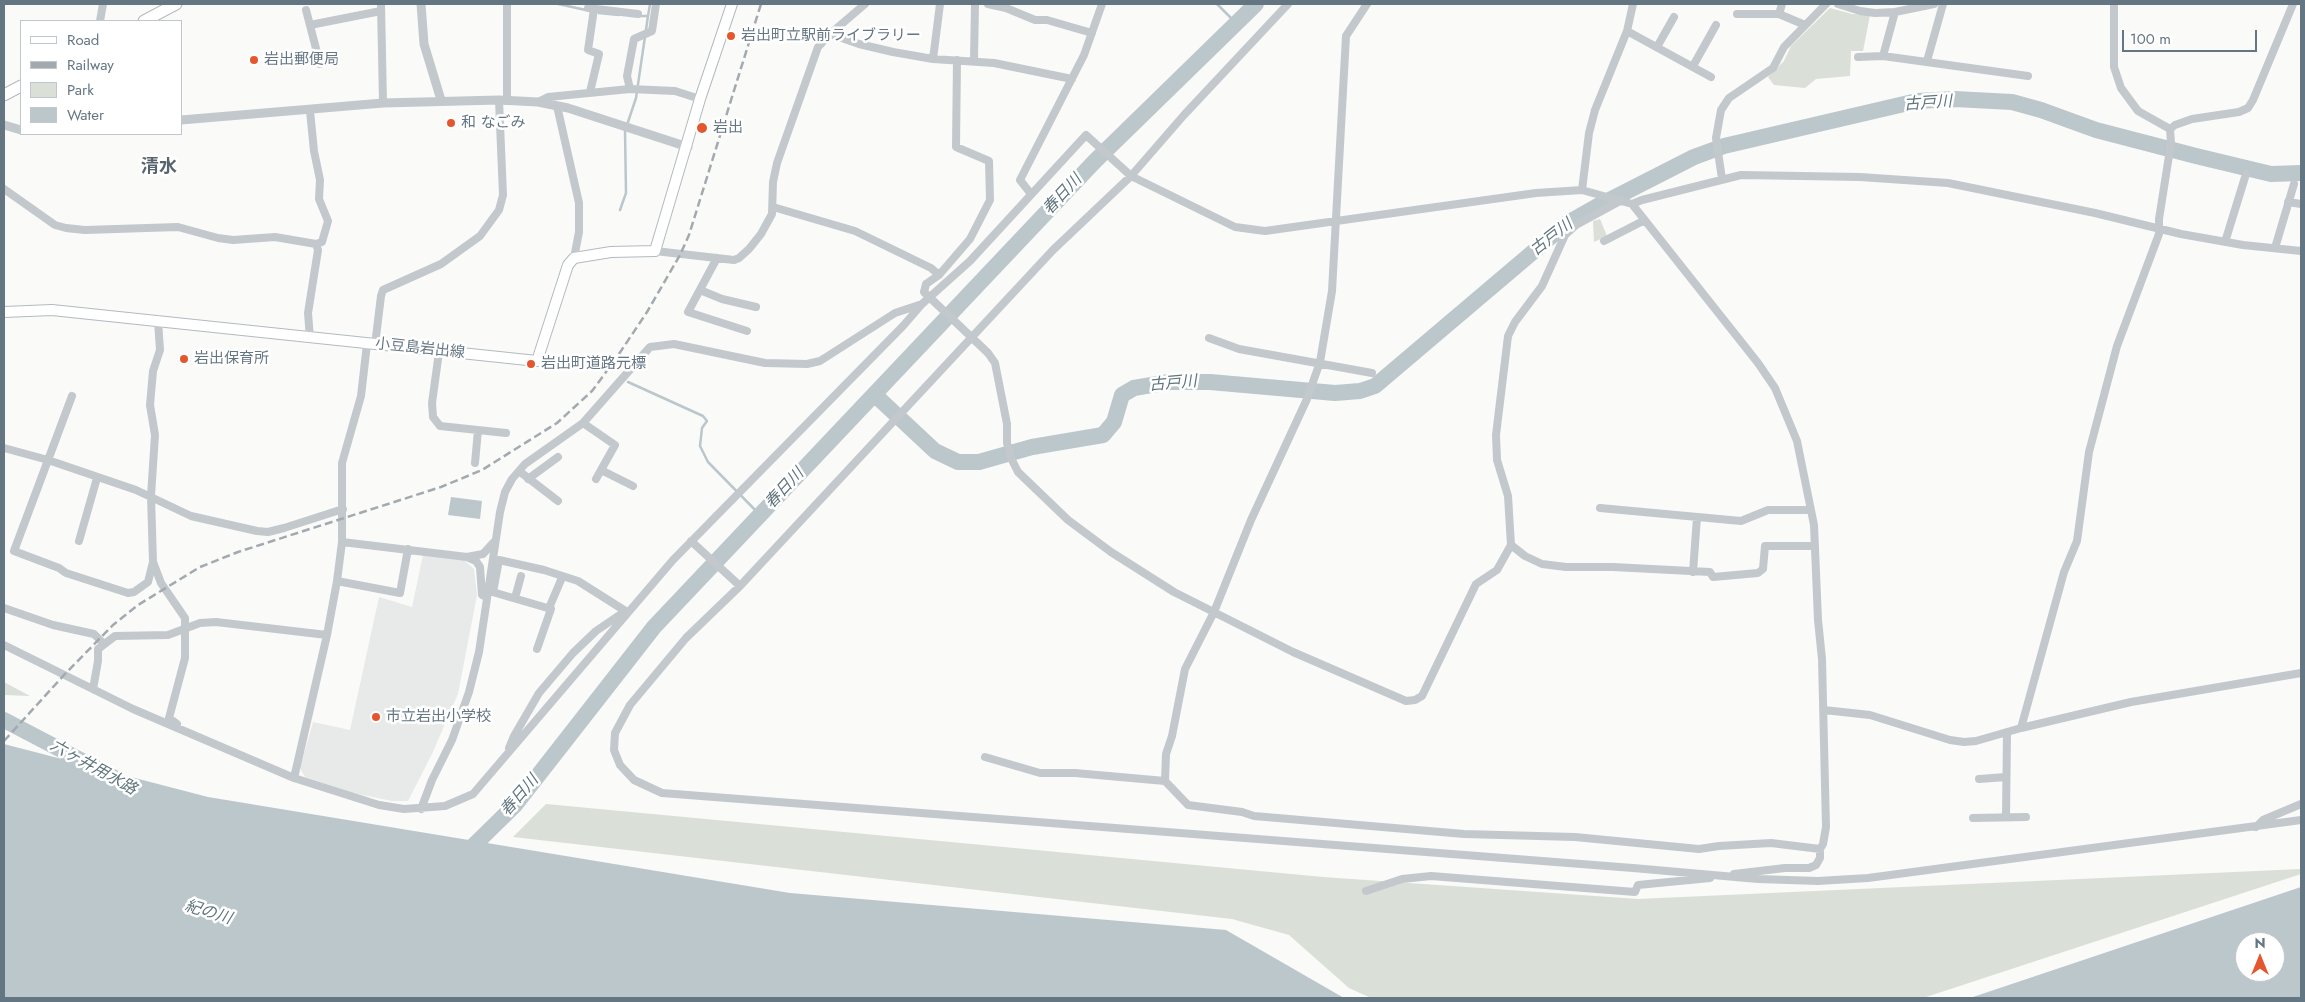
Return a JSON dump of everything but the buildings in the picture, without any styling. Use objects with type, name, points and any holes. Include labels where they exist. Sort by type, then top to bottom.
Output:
[{"type":"main road","points":[[146,20],[176,4]]},
{"type":"main road","points":[[574,258],[611,252],[655,251],[688,147],[700,99],[732,4]]},
{"type":"main road","points":[[4,95],[20,87]]},
{"type":"main road","name":"小豆島岩出線","points":[[4,312],[52,310],[537,361],[568,265],[574,258]]},
{"type":"street","points":[[100,20],[103,4]]},
{"type":"street","points":[[422,4],[424,44],[441,100]]},
{"type":"street","points":[[294,778],[327,636],[342,542],[342,463],[361,396],[383,290],[441,264],[480,236],[499,210],[502,195],[507,4]]},
{"type":"street","points":[[630,89],[627,76],[634,39],[652,32],[656,4]]},
{"type":"street","points":[[655,251],[716,258],[739,258],[762,234],[773,207],[773,182],[777,164],[813,58],[818,47],[830,34],[865,4]]},
{"type":"street","points":[[933,59],[940,4]]},
{"type":"street","points":[[974,60],[975,4]]},
{"type":"street","points":[[988,4],[1006,6],[1034,20],[1047,20],[1092,33]]},
{"type":"street","points":[[1031,194],[1020,180],[1084,55],[1102,4]]},
{"type":"street","points":[[1288,4],[1184,115],[1131,176],[1053,250],[970,335],[740,586],[686,638],[630,705],[620,720],[615,733],[614,750],[620,765],[634,780],[662,794],[1722,876],[1818,881],[1868,878],[2301,820]]},
{"type":"street","points":[[1165,781],[1166,754],[1172,736],[1184,669],[1214,612],[1251,520],[1307,399],[1320,362],[1332,291],[1346,36],[1367,4]]},
{"type":"street","points":[[1582,190],[1589,133],[1595,110],[1627,31],[1633,4]]},
{"type":"street","points":[[1779,14],[1782,4]]},
{"type":"street","points":[[1722,178],[1716,138],[1720,110],[1729,98],[1773,68],[1784,46],[1826,4]]},
{"type":"street","points":[[1838,4],[1860,11],[1895,12],[1934,4]]},
{"type":"street","points":[[1927,61],[1943,4]]},
{"type":"street","points":[[2114,4],[2114,67],[2121,88],[2138,111],[2170,129]]},
{"type":"street","points":[[2021,728],[2064,572],[2077,541],[2089,452],[2102,399],[2117,346],[2157,243],[2171,143],[2170,129],[2175,124],[2192,119],[2239,112],[2248,108],[2293,4]]},
{"type":"street","points":[[310,26],[381,7],[382,103]]},
{"type":"street","points":[[590,92],[599,54],[588,50],[596,8],[638,14]]},
{"type":"street","points":[[306,10],[320,64]]},
{"type":"street","points":[[1883,56],[1895,12]]},
{"type":"street","points":[[1737,14],[1779,14],[1805,26]]},
{"type":"street","points":[[1657,47],[1674,16]]},
{"type":"street","points":[[1693,66],[1716,25]]},
{"type":"street","points":[[1627,31],[1711,77]]},
{"type":"street","points":[[830,34],[859,44],[933,59],[974,60],[1072,79]]},
{"type":"street","points":[[1858,57],[1883,56],[2028,76]]},
{"type":"street","points":[[957,60],[956,147],[989,161],[990,200],[970,239],[939,275],[926,284],[924,292],[929,301],[970,335],[988,353],[995,364],[1003,396],[1007,424],[1007,443],[1018,472],[1068,520],[1111,552],[1174,592],[1293,652],[1406,701],[1415,700],[1422,696],[1476,584],[1496,570],[1511,545],[1508,496],[1496,460],[1496,435],[1508,336],[1515,322],[1542,286],[1565,235],[1576,225],[1622,200]]},
{"type":"street","points":[[538,102],[548,97],[630,89],[675,90],[700,99]]},
{"type":"street","points":[[182,120],[310,111],[382,103],[441,100],[538,102],[557,106],[688,147]]},
{"type":"street","points":[[557,106],[579,203],[579,232],[574,258]]},
{"type":"street","points":[[4,189],[55,225],[66,228],[85,230],[178,227],[218,238],[233,240],[275,236],[316,244],[322,242],[328,221],[319,199],[320,180],[314,151],[310,111]]},
{"type":"street","points":[[4,125],[20,130]]},
{"type":"street","points":[[4,645],[182,730],[294,778],[379,805],[421,809],[445,806],[472,794],[507,755],[626,612],[692,541],[903,326],[970,261],[1086,135],[1131,176],[1235,226],[1265,231],[1536,193],[1582,190],[1622,200],[1632,204],[1643,221],[1758,363],[1774,388],[1797,441],[1815,546],[1824,710],[1826,827],[1824,844],[1820,849],[1820,858],[1816,865],[1809,868],[1785,868],[1638,885],[1635,892],[1431,876],[1402,879],[1366,890]]},
{"type":"street","points":[[1632,204],[1722,178],[1741,175],[1778,174],[1948,183],[2095,212],[2225,242],[2301,251]]},
{"type":"street","points":[[2225,242],[2246,174]]},
{"type":"street","points":[[2274,248],[2294,184]]},
{"type":"street","points":[[2288,202],[2301,204]]},
{"type":"street","points":[[773,207],[855,231],[931,268],[939,275]]},
{"type":"street","points":[[1604,241],[1643,221]]},
{"type":"street","points":[[310,338],[308,313],[318,250],[316,244]]},
{"type":"street","points":[[716,258],[688,312],[747,331]]},
{"type":"street","points":[[700,290],[722,300],[756,307]]},
{"type":"street","points":[[421,809],[432,780],[452,740],[470,692],[489,593],[494,542],[505,492],[512,479],[525,464],[583,423],[650,347],[674,344],[765,362],[807,364],[820,361],[895,313],[929,301]]},
{"type":"street","points":[[72,396],[14,551],[66,572],[128,593],[134,592],[148,582],[153,562],[151,496],[155,436],[150,405],[153,371],[160,350],[158,321]]},
{"type":"street","points":[[1209,338],[1239,349],[1320,362],[1372,373]]},
{"type":"street","points":[[439,352],[432,403],[433,417],[440,426],[506,433]]},
{"type":"street","points":[[583,423],[615,445],[596,479]]},
{"type":"street","points":[[475,463],[478,430]]},
{"type":"street","points":[[4,448],[48,460],[151,496],[191,516],[262,532],[284,528],[343,509]]},
{"type":"street","points":[[528,479],[558,457]]},
{"type":"street","points":[[601,470],[633,486]]},
{"type":"street","points":[[519,471],[558,501]]},
{"type":"street","points":[[79,541],[97,478]]},
{"type":"street","points":[[1600,508],[1741,521],[1768,510],[1810,510]]},
{"type":"street","points":[[1692,572],[1697,517]]},
{"type":"street","points":[[692,541],[740,586]]},
{"type":"street","points":[[342,542],[408,548],[467,557],[476,561],[480,567],[482,595],[489,593],[515,598],[549,608]]},
{"type":"street","points":[[467,557],[483,554],[494,542]]},
{"type":"street","points":[[1511,545],[1525,556],[1542,564],[1566,567],[1613,567],[1710,572],[1713,577],[1758,573],[1763,569],[1764,546],[1815,546]]},
{"type":"street","points":[[336,581],[400,592],[408,548]]},
{"type":"street","points":[[489,593],[499,560],[544,570],[587,585],[626,612]]},
{"type":"street","points":[[153,562],[161,582],[185,618],[185,658],[169,718],[181,726],[182,730]]},
{"type":"street","points":[[515,598],[522,576]]},
{"type":"street","points":[[537,649],[551,608],[549,608],[561,580]]},
{"type":"street","points":[[4,608],[53,625],[94,634],[103,643]]},
{"type":"street","points":[[507,755],[514,736],[539,693],[573,653],[596,632],[626,612]]},
{"type":"street","points":[[93,689],[98,649],[103,643],[115,636],[168,635],[186,630],[200,623],[216,622],[327,636]]},
{"type":"street","points":[[1824,710],[1870,714],[1950,740],[1964,742],[1976,741],[2021,728],[2132,702],[2301,673]]},
{"type":"street","points":[[2006,818],[2007,732]]},
{"type":"street","points":[[985,757],[1040,774],[1074,773],[1165,781],[1188,805],[1242,812],[1254,816],[1464,834],[1575,837],[1699,849],[1771,843],[1820,849]]},
{"type":"street","points":[[1979,778],[2006,777]]},
{"type":"street","points":[[2256,827],[2263,820],[2301,804]]},
{"type":"street","points":[[1973,818],[2026,817]]},
{"type":"shaded area","points":[[423,555],[464,560],[474,569],[477,595],[458,694],[432,754],[408,801],[392,801],[353,793],[305,777],[300,768],[313,722],[350,730],[379,597],[412,607]]},
{"type":"green space","points":[[1830,8],[1852,14],[1870,15],[1863,51],[1851,51],[1850,76],[1816,79],[1805,88],[1774,85],[1768,77],[1784,61],[1791,46]]},
{"type":"green space","points":[[1600,219],[1607,236],[1594,242],[1593,221]]},
{"type":"green space","points":[[4,682],[30,696],[4,695]]},
{"type":"green space","points":[[546,804],[1323,877],[1638,899],[2301,869],[2301,874],[1923,998],[1371,998],[1349,988],[1289,935],[1232,919],[513,837]]},
{"type":"water","points":[[451,497],[482,501],[480,519],[448,515]]},
{"type":"water","name":"紀の川","points":[[4,744],[208,797],[790,893],[1226,930],[1344,998],[4,998]]},
{"type":"water","points":[[2301,887],[2301,998],[1970,998]]},
{"type":"waterway","points":[[558,4],[586,10]]},
{"type":"waterway","points":[[648,16],[650,4]]},
{"type":"waterway","points":[[1217,4],[1236,23]]},
{"type":"waterway","name":"春日川","points":[[463,856],[515,805],[654,627],[1095,161],[1256,4]]},
{"type":"waterway","points":[[599,13],[619,15]]},
{"type":"waterway","points":[[627,125],[636,98],[648,16],[639,16]]},
{"type":"waterway","name":"古戸川","points":[[875,395],[935,451],[958,462],[979,462],[1032,447],[1103,435],[1114,422],[1122,395],[1134,388],[1169,382],[1210,382],[1335,393],[1360,391],[1375,386],[1566,224],[1596,207],[1694,157],[1724,146],[1917,101],[1955,99],[2012,102],[2041,110],[2096,130],[2196,156],[2271,174],[2301,173]]},
{"type":"waterway","points":[[620,210],[626,193],[625,130]]},
{"type":"waterway","points":[[628,382],[703,416],[707,421],[702,428],[700,446],[708,462],[761,516]]},
{"type":"waterway","name":"六ヶ井用水路","points":[[4,720],[113,777]]},
{"type":"railway","points":[[4,741],[113,625],[138,605],[200,567],[238,552],[441,487],[482,470],[557,423],[592,391],[647,312],[680,255],[689,235],[761,4]]},
{"type":"place","name":"岩出町立駅前ライブラリー","points":[[731,36]]},
{"type":"place","name":"岩出郵便局","points":[[254,60]]},
{"type":"place","name":"和 なごみ","points":[[451,123]]},
{"type":"place","name":"岩出","points":[[702,128]]},
{"type":"place","name":"岩出保育所","points":[[184,359]]},
{"type":"place","name":"岩出町道路元標","points":[[531,364]]},
{"type":"place","name":"市立岩出小学校","points":[[376,717]]},
{"type":"district","name":"清水","points":[[159,168]]}]
